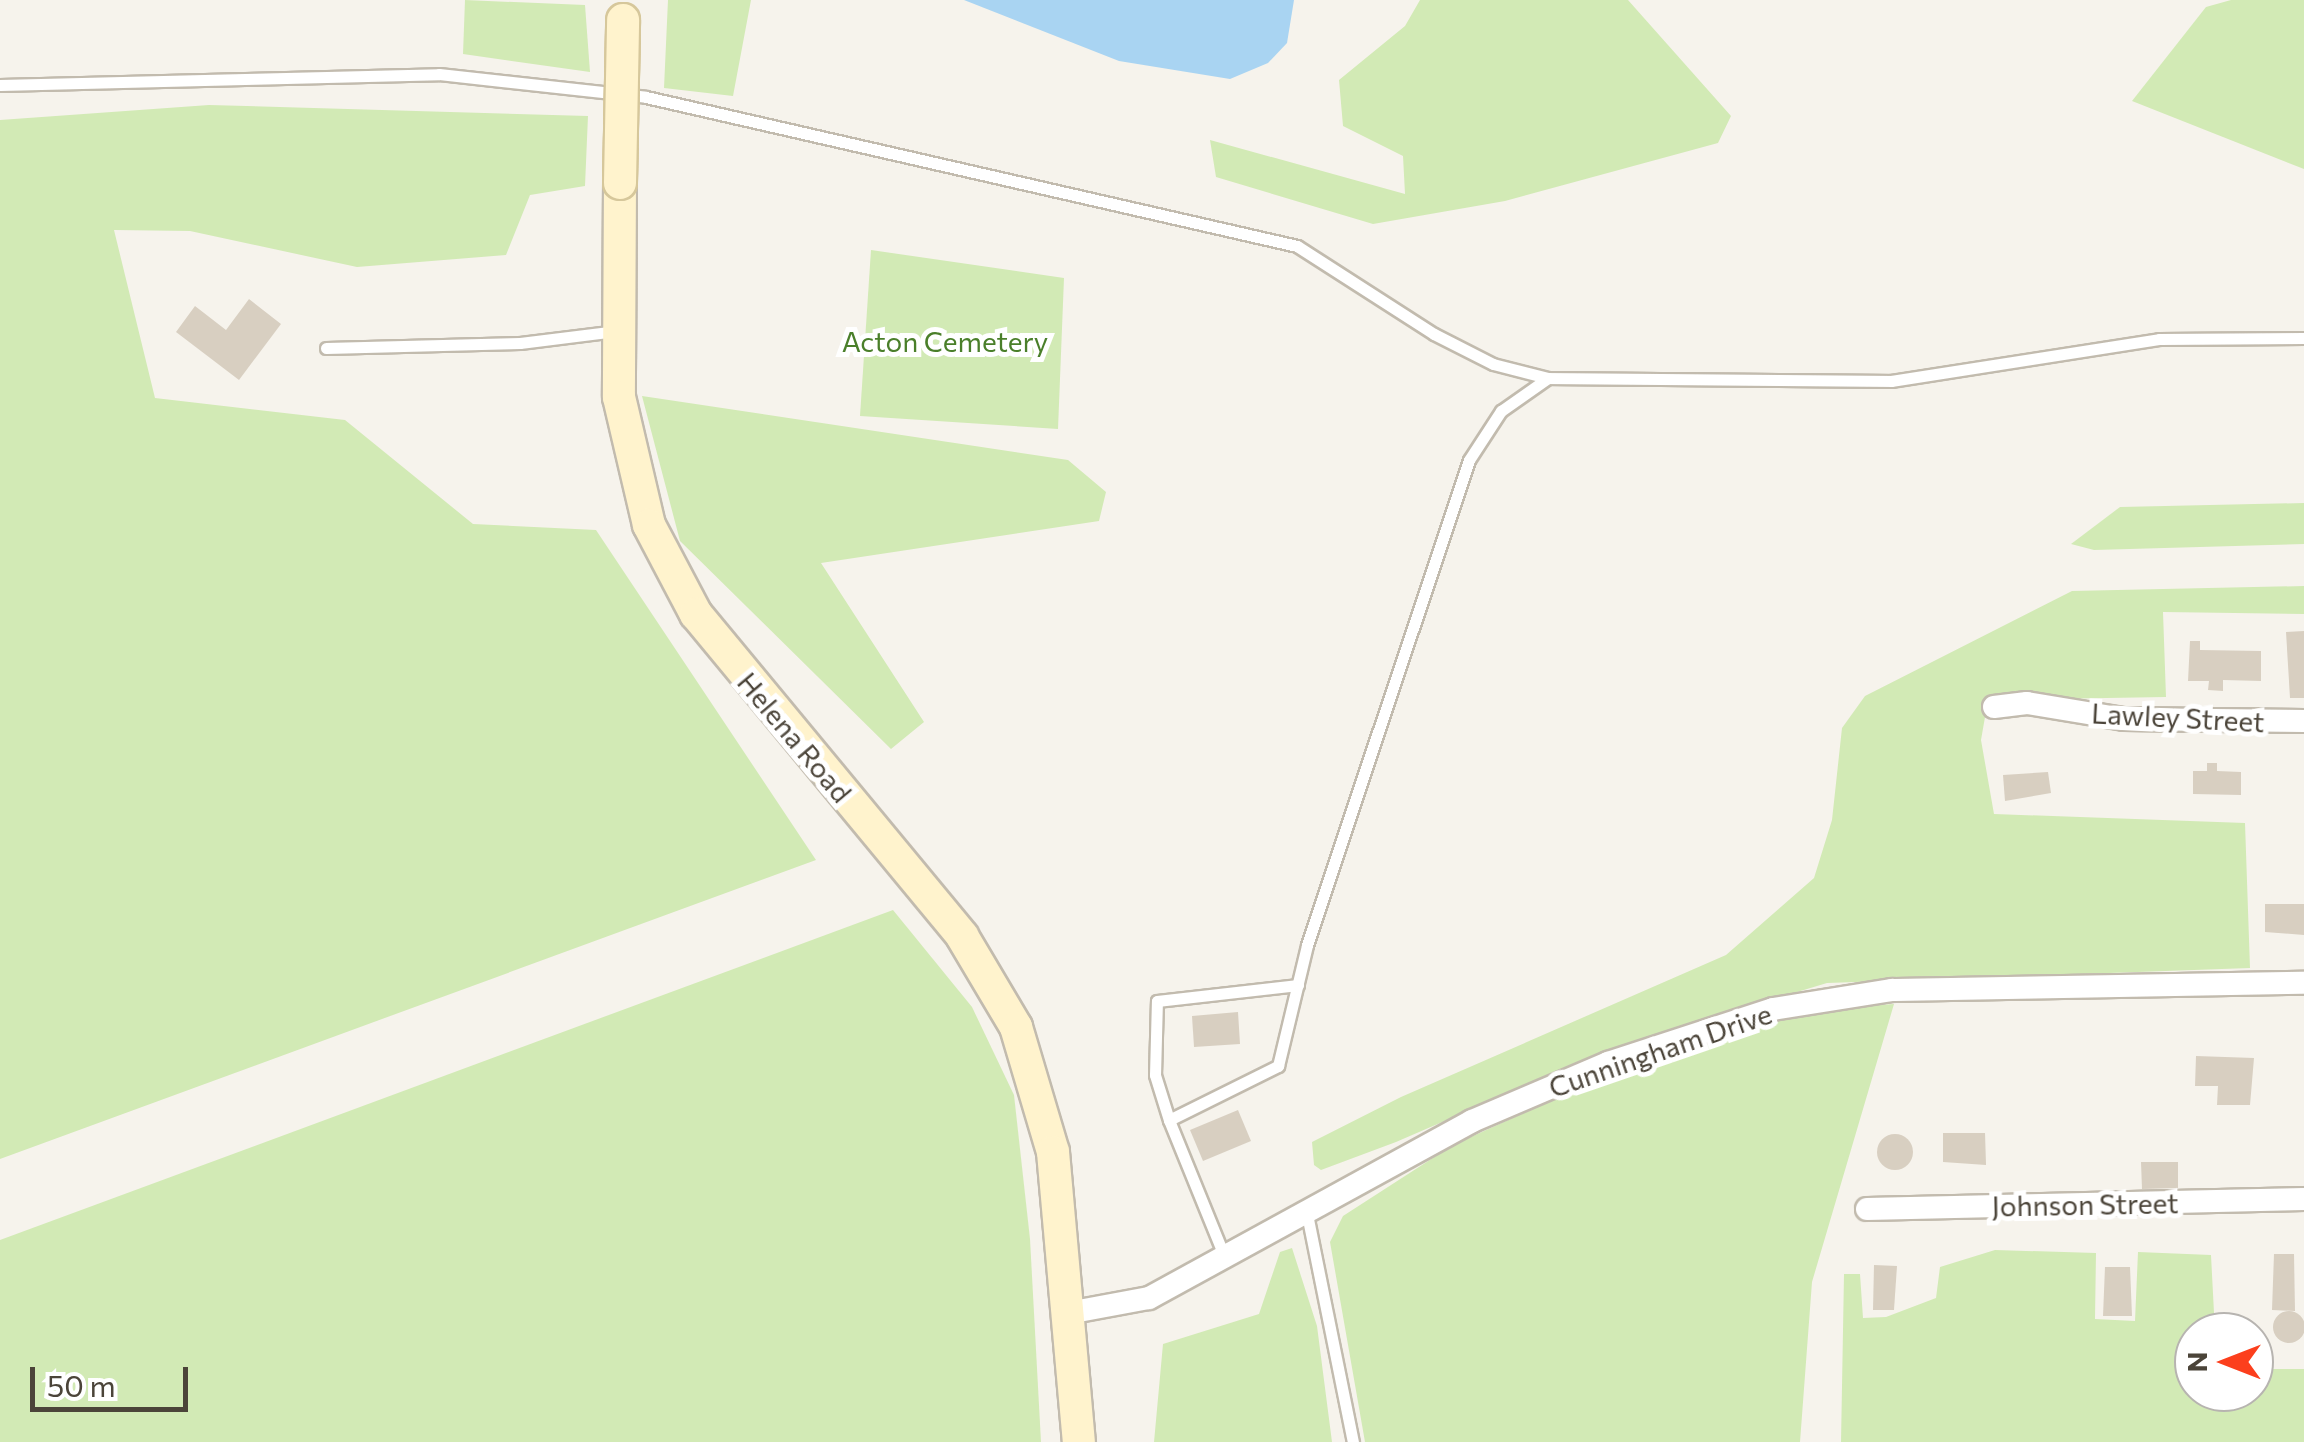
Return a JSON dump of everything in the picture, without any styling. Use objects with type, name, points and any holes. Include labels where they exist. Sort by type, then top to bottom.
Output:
[{"type":"main road","name":"Helena Road","points":[[623,10],[617,331],[626,445],[670,570],[726,655],[962,936],[1016,1027],[1053,1152],[1078,1442]]},
{"type":"street","name":"Lawley Street","points":[[1994,707],[2027,703],[2124,720],[2304,721]]},
{"type":"street","name":"Cunningham Drive","points":[[1068,1313],[1149,1298],[1472,1121],[1570,1077],[1773,1008],[1892,990],[2304,983]]},
{"type":"street","name":"Johnson Street","points":[[1867,1209],[2304,1199]]},
{"type":"lane","points":[[0,85],[440,74],[646,97],[1297,246],[1434,334],[1494,364],[1548,378],[1891,382],[2159,339],[2304,338]]},
{"type":"lane","points":[[326,348],[520,343],[617,331]]},
{"type":"lane","points":[[1170,1120],[1278,1066],[1298,985],[1469,460],[1501,411],[1548,378]]},
{"type":"lane","points":[[1225,1258],[1156,1075],[1157,1001],[1298,985]]},
{"type":"lane","points":[[1307,1214],[1352,1442]]},
{"type":"green space","points":[[465,0],[585,5],[590,72],[463,54]]},
{"type":"green space","points":[[668,0],[751,0],[733,96],[664,88]]},
{"type":"green space","points":[[1420,0],[1628,0],[1731,116],[1718,143],[1505,201],[1373,224],[1216,177],[1210,140],[1405,194],[1403,156],[1343,126],[1339,80],[1405,26]]},
{"type":"green space","points":[[2231,0],[2304,0],[2304,169],[2132,101],[2206,7]]},
{"type":"green space","points":[[209,105],[588,116],[585,186],[530,195],[506,255],[357,267],[190,231],[114,230],[155,398],[345,420],[473,524],[596,530],[816,860],[0,1159],[0,120]]},
{"type":"green space","name":"Acton Cemetery","points":[[871,250],[1064,278],[1058,429],[860,416]]},
{"type":"green space","points":[[642,396],[1068,460],[1106,492],[1099,521],[821,563],[924,722],[891,749],[680,541]]},
{"type":"green space","points":[[2304,503],[2304,544],[2094,550],[2071,544],[2120,507]]},
{"type":"green space","points":[[2304,586],[2304,614],[2163,612],[2166,697],[1988,700],[1981,740],[1994,814],[2245,823],[2250,968],[1827,983],[1616,1047],[1396,1142],[1321,1170],[1314,1165],[1312,1142],[1401,1097],[1726,955],[1814,878],[1832,820],[1842,728],[1865,696],[2072,591]]},
{"type":"green space","points":[[893,910],[972,1007],[1014,1095],[1030,1239],[1041,1442],[0,1442],[0,1240]]},
{"type":"green space","points":[[1894,1004],[1812,1282],[1800,1442],[1365,1442],[1330,1242],[1343,1216],[1453,1145],[1626,1067],[1756,1026],[1835,1008]]},
{"type":"green space","points":[[1292,1248],[1317,1326],[1332,1442],[1154,1442],[1163,1344],[1259,1314],[1280,1252]]},
{"type":"green space","points":[[1995,1250],[2096,1253],[2095,1319],[2135,1321],[2138,1252],[2211,1255],[2214,1312],[2174,1312],[2174,1412],[2274,1412],[2274,1369],[2304,1369],[2304,1442],[1841,1442],[1844,1274],[1860,1274],[1863,1318],[1886,1317],[1936,1298],[1940,1267]]},
{"type":"water","points":[[964,0],[1294,0],[1287,43],[1268,63],[1230,79],[1119,61]]},
{"type":"building","points":[[249,299],[281,324],[239,380],[176,332],[195,306],[226,330]]},
{"type":"building","points":[[2304,631],[2304,698],[2290,698],[2286,632]]},
{"type":"building","points":[[2190,641],[2200,641],[2200,650],[2261,651],[2261,681],[2223,680],[2223,691],[2208,690],[2209,681],[2188,681]]},
{"type":"building","points":[[2207,763],[2217,763],[2217,771],[2241,772],[2241,795],[2193,794],[2193,771],[2207,771]]},
{"type":"building","points":[[2048,772],[2051,793],[2005,801],[2003,775]]},
{"type":"building","points":[[2265,904],[2304,904],[2304,935],[2265,932]]},
{"type":"building","points":[[1238,1012],[1240,1044],[1194,1047],[1192,1016]]},
{"type":"building","points":[[2196,1056],[2254,1058],[2250,1105],[2217,1105],[2218,1086],[2195,1086]]},
{"type":"building","points":[[1238,1110],[1251,1141],[1203,1161],[1190,1130]]},
{"type":"building","points":[[1943,1133],[1985,1133],[1986,1165],[1943,1162]]},
{"type":"building","points":[[1895,1134],[1908,1139],[1913,1152],[1908,1165],[1895,1170],[1882,1165],[1877,1152],[1882,1139]]},
{"type":"building","points":[[2141,1162],[2178,1162],[2178,1188],[2142,1189]]},
{"type":"building","points":[[2274,1254],[2294,1254],[2295,1311],[2272,1310]]},
{"type":"building","points":[[1874,1265],[1897,1266],[1894,1310],[1873,1310]]},
{"type":"building","points":[[2105,1267],[2130,1267],[2132,1316],[2103,1316]]},
{"type":"building","points":[[2283,1312],[2295,1312],[2304,1321],[2304,1333],[2295,1342],[2283,1342],[2274,1333],[2274,1321]]}]
